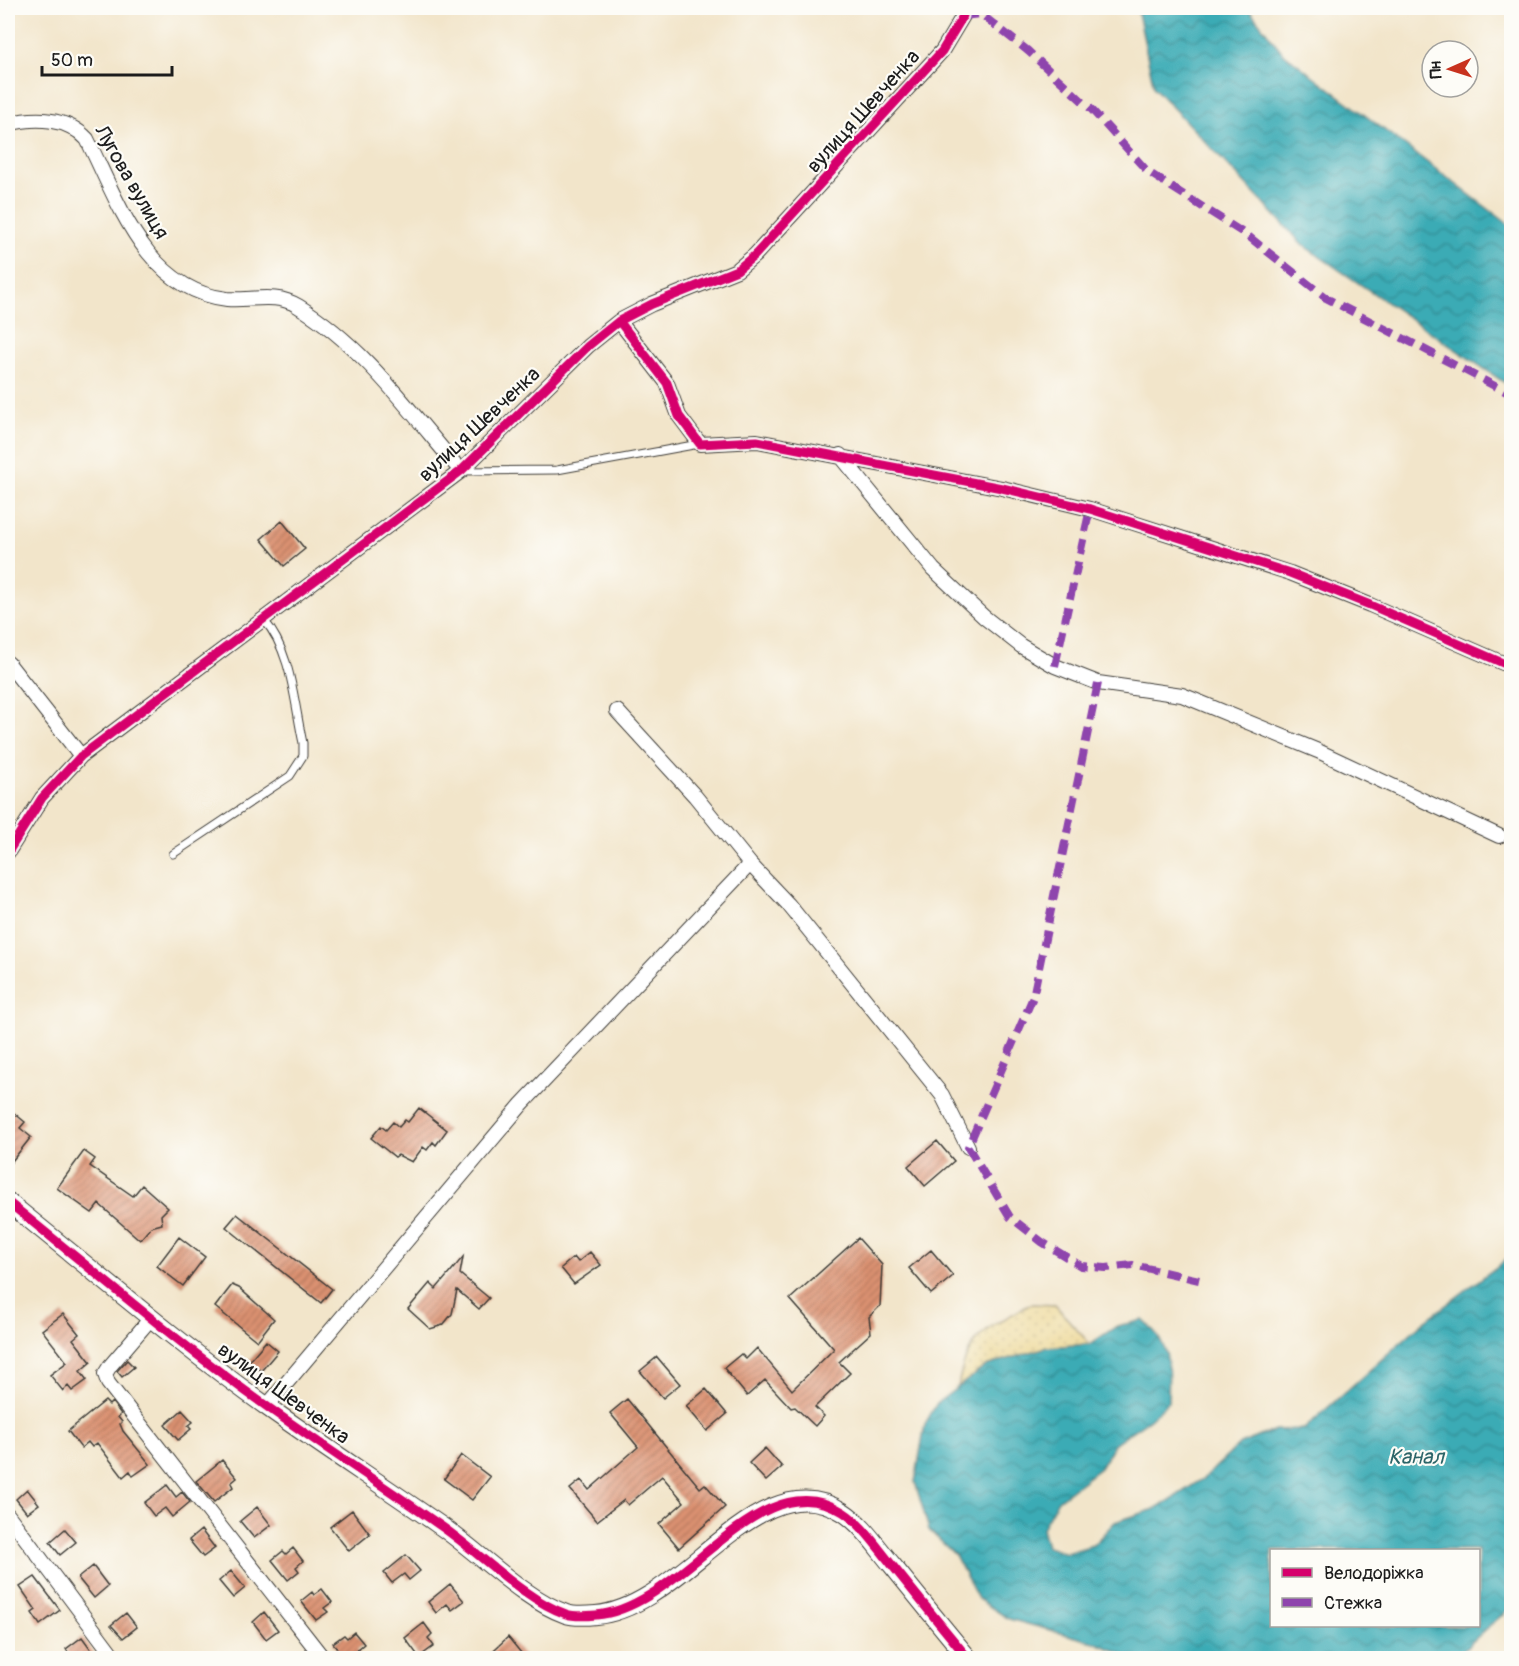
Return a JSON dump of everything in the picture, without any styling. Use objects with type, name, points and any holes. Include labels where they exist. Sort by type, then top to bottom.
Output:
[{"type":"street","name":"вулиця Шевченка","points":[[8,852],[42,798],[81,756],[461,471],[588,346],[619,321],[652,304],[737,270],[755,255],[942,51],[963,12]]},
{"type":"street","name":"Лугова вулиця","points":[[8,124],[44,120],[63,123],[78,129],[87,138],[143,248],[165,273],[191,288],[227,299],[281,299],[296,304],[325,323],[360,354],[461,471]]},
{"type":"street","points":[[619,321],[667,383],[679,416],[700,444],[757,441],[840,455],[1002,488],[1090,509],[1290,573],[1512,667]]},
{"type":"street","points":[[840,455],[933,570],[984,617],[1021,646],[1055,666],[1098,683],[1182,695],[1318,751],[1499,836]]},
{"type":"street","points":[[8,663],[81,756]]},
{"type":"street","points":[[617,711],[695,796],[750,864],[788,904],[942,1095],[968,1147]]},
{"type":"street","points":[[267,1406],[522,1104],[750,864]]},
{"type":"street","name":"вулиця Шевченка","points":[[8,1202],[267,1406],[442,1526],[545,1605],[569,1616],[583,1616],[628,1608],[675,1579],[743,1522],[764,1510],[785,1502],[820,1501],[846,1513],[870,1538],[968,1659]]},
{"type":"street","points":[[152,1317],[110,1366],[105,1374],[108,1383],[323,1659]]},
{"type":"street","points":[[8,1515],[115,1659]]},
{"type":"lane","points":[[461,471],[557,470],[700,444]]},
{"type":"lane","points":[[173,854],[290,776],[303,756],[303,743],[284,657],[277,635],[264,620]]},
{"type":"sand","points":[[1031,1304],[1055,1305],[1090,1344],[1047,1347],[986,1366],[958,1387],[967,1355],[974,1344],[991,1327]]},
{"type":"water","points":[[1137,8],[1248,8],[1283,53],[1511,226],[1511,387],[1304,246],[1154,88]]},
{"type":"water","name":"Канал","points":[[1511,1256],[1511,1607],[1454,1658],[1133,1658],[1094,1642],[1009,1619],[978,1599],[955,1555],[929,1530],[915,1482],[925,1424],[937,1403],[986,1366],[1047,1347],[1090,1344],[1117,1326],[1143,1320],[1159,1338],[1167,1356],[1168,1402],[1150,1419],[1115,1443],[1100,1468],[1058,1500],[1042,1528],[1047,1547],[1066,1553],[1093,1545],[1115,1522],[1158,1508],[1204,1478],[1240,1444],[1275,1430],[1304,1429],[1421,1324]]},
{"type":"building","points":[[282,521],[305,549],[284,566],[261,539]]},
{"type":"building","points":[[8,1108],[25,1122],[20,1128],[31,1137],[8,1166]]},
{"type":"building","points":[[419,1108],[447,1130],[436,1145],[433,1142],[427,1150],[423,1147],[412,1162],[398,1155],[395,1157],[371,1138],[381,1126],[386,1130],[393,1122],[399,1127],[405,1120],[408,1122]]},
{"type":"building","points":[[937,1141],[954,1161],[925,1186],[908,1166]]},
{"type":"building","points":[[84,1151],[95,1159],[90,1166],[133,1196],[142,1185],[168,1208],[161,1215],[162,1224],[151,1227],[140,1240],[99,1204],[92,1213],[57,1188]]},
{"type":"building","points":[[237,1214],[332,1289],[321,1303],[226,1227]]},
{"type":"building","points":[[179,1237],[205,1257],[183,1286],[157,1266]]},
{"type":"building","points":[[858,1238],[882,1265],[880,1306],[869,1317],[871,1333],[839,1362],[850,1373],[815,1407],[824,1416],[815,1426],[795,1407],[791,1408],[765,1380],[747,1396],[724,1368],[741,1354],[746,1359],[757,1348],[792,1390],[834,1349],[790,1299]]},
{"type":"building","points":[[931,1250],[953,1276],[931,1294],[909,1268]]},
{"type":"building","points":[[590,1252],[601,1265],[574,1284],[561,1268],[574,1257],[578,1262]]},
{"type":"building","points":[[463,1257],[460,1274],[489,1298],[479,1309],[457,1290],[452,1314],[443,1325],[430,1329],[408,1309],[430,1283],[436,1289]]},
{"type":"building","points":[[232,1285],[239,1288],[274,1319],[257,1341],[215,1307]]},
{"type":"building","points":[[63,1314],[79,1334],[73,1339],[91,1362],[80,1371],[87,1380],[72,1391],[68,1386],[63,1391],[50,1375],[67,1362],[42,1330]]},
{"type":"building","points":[[266,1341],[278,1351],[261,1371],[249,1361]]},
{"type":"building","points":[[657,1357],[680,1384],[663,1398],[640,1371]]},
{"type":"building","points":[[127,1360],[134,1367],[122,1377],[117,1371]]},
{"type":"building","points":[[706,1389],[727,1414],[707,1431],[686,1406]]},
{"type":"building","points":[[627,1399],[700,1488],[705,1484],[725,1507],[679,1548],[659,1524],[684,1502],[662,1476],[628,1505],[624,1500],[597,1521],[570,1489],[581,1480],[589,1490],[638,1447],[610,1413]]},
{"type":"building","points":[[105,1401],[109,1405],[112,1402],[121,1414],[118,1417],[122,1422],[120,1424],[123,1431],[150,1464],[133,1476],[130,1471],[123,1477],[97,1443],[92,1447],[88,1442],[81,1448],[68,1431]]},
{"type":"building","points":[[182,1410],[193,1422],[188,1426],[191,1429],[178,1440],[165,1425]]},
{"type":"building","points":[[765,1448],[782,1467],[766,1481],[749,1463]]},
{"type":"building","points":[[461,1455],[490,1477],[472,1500],[444,1479]]},
{"type":"building","points":[[222,1460],[237,1478],[231,1483],[233,1487],[214,1502],[196,1481]]},
{"type":"building","points":[[167,1485],[176,1497],[182,1492],[190,1502],[172,1517],[165,1508],[154,1516],[144,1503]]},
{"type":"building","points":[[27,1489],[39,1504],[27,1513],[16,1499]]},
{"type":"building","points":[[257,1507],[271,1525],[254,1538],[240,1521]]},
{"type":"building","points":[[352,1510],[370,1534],[349,1551],[330,1527]]},
{"type":"building","points":[[65,1529],[76,1542],[60,1555],[50,1542]]},
{"type":"building","points":[[201,1530],[215,1548],[203,1557],[189,1540]]},
{"type":"building","points":[[293,1548],[303,1561],[296,1567],[299,1571],[288,1580],[272,1560],[283,1551],[286,1554]]},
{"type":"building","points":[[406,1555],[420,1571],[409,1580],[404,1574],[392,1583],[384,1573]]},
{"type":"building","points":[[93,1566],[108,1586],[94,1598],[78,1578]]},
{"type":"building","points":[[231,1571],[245,1588],[233,1598],[219,1581]]},
{"type":"building","points":[[35,1577],[60,1610],[40,1625],[32,1613],[36,1610],[20,1587]]},
{"type":"building","points":[[450,1584],[464,1601],[452,1610],[447,1604],[436,1613],[428,1602]]},
{"type":"building","points":[[322,1589],[332,1602],[324,1608],[328,1612],[316,1620],[301,1601],[312,1592],[314,1595]]},
{"type":"building","points":[[264,1612],[278,1630],[266,1639],[253,1622]]},
{"type":"building","points":[[126,1613],[137,1627],[123,1638],[111,1625]]},
{"type":"building","points":[[424,1623],[432,1634],[428,1638],[434,1646],[419,1657],[405,1638]]},
{"type":"building","points":[[354,1632],[364,1644],[357,1650],[363,1659],[345,1659],[333,1643],[344,1635],[347,1638]]},
{"type":"building","points":[[82,1637],[98,1659],[72,1659],[66,1649]]},
{"type":"building","points":[[508,1637],[526,1659],[484,1659]]},
{"type":"marked path","points":[[963,16],[981,14],[1028,51],[1092,110],[1148,172],[1248,236],[1326,298],[1512,395]]},
{"type":"marked path","points":[[1055,666],[1090,509]]},
{"type":"marked path","points":[[1098,683],[1033,997],[968,1147],[1010,1217],[1042,1242],[1081,1266],[1106,1268],[1133,1265],[1199,1280]]},
{"type":"cycle path","points":[[8,852],[42,798],[81,756],[461,471],[588,346],[619,321],[652,304],[737,270],[755,255],[942,51],[963,16],[963,8]]},
{"type":"cycle path","points":[[619,321],[667,383],[679,416],[700,444],[757,441],[1002,488],[1090,509],[1290,573],[1512,667]]},
{"type":"cycle path","points":[[8,1202],[235,1384],[438,1524],[517,1586],[550,1607],[566,1614],[581,1616],[596,1615],[628,1606],[660,1588],[751,1519],[781,1504],[812,1501],[843,1512],[857,1523],[968,1658]]}]
